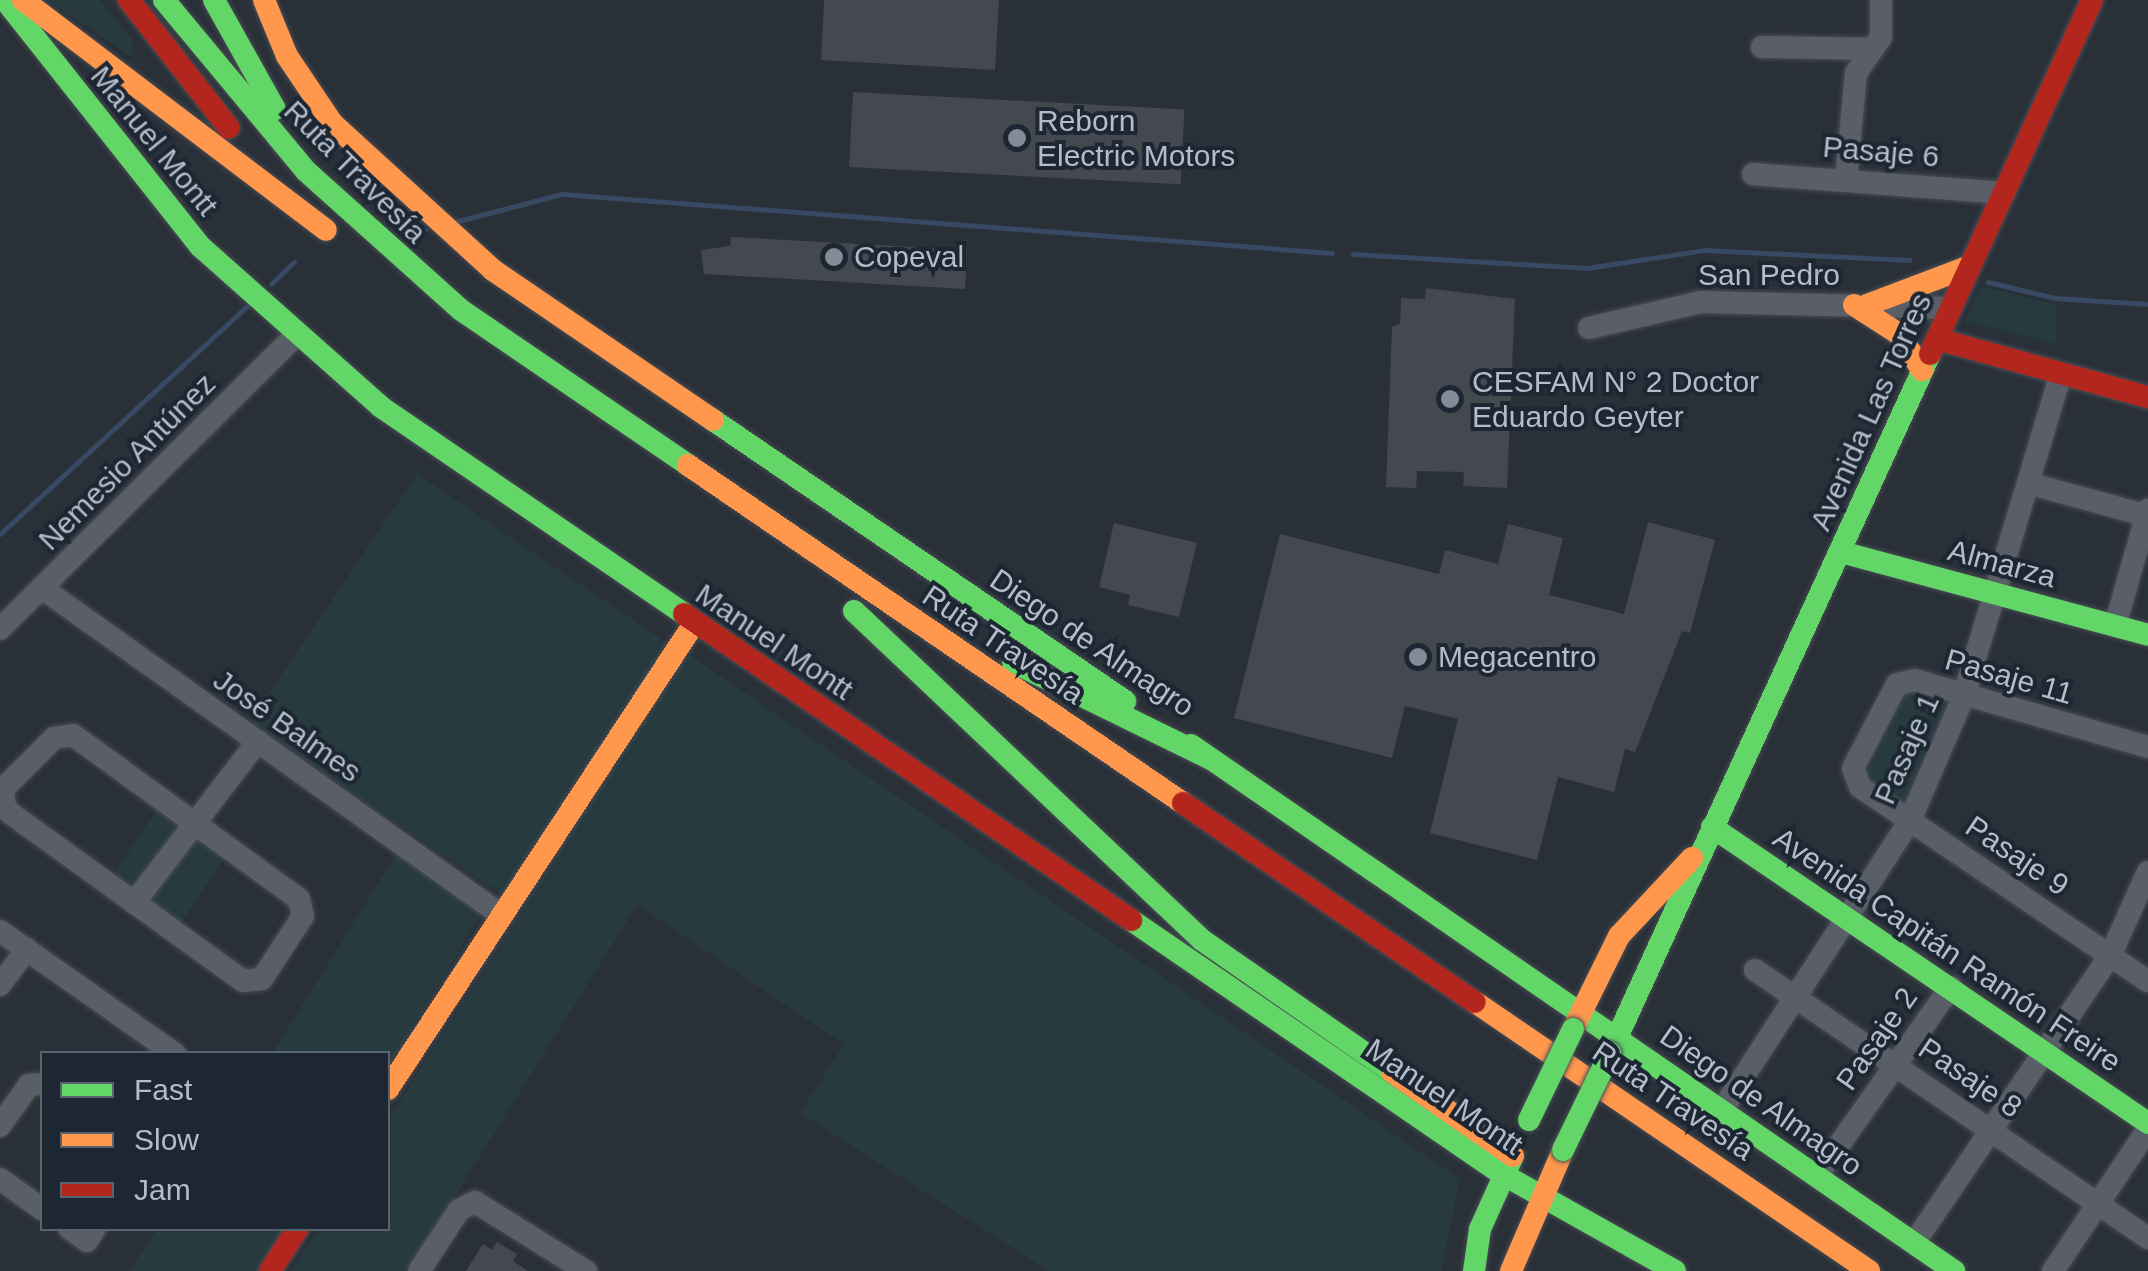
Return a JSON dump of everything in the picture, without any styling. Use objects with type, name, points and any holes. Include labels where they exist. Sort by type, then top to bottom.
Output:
[{"type":"main road","name":"Manuel Montt","points":[[5,0],[155,194],[295,336],[443,452],[693,625],[1601,1228],[1675,1271]]},
{"type":"main road","points":[[23,0],[326,230]]},
{"type":"main road","name":"Ruta Travesía","points":[[129,0],[222,120],[346,248]]},
{"type":"main road","name":"Ruta Travesía","points":[[164,0],[235,92],[342,207],[475,320],[1869,1271]]},
{"type":"main road","points":[[214,0],[342,207]]},
{"type":"main road","name":"Diego de Almagro","points":[[264,0],[287,56],[332,123],[492,270],[1211,759],[1577,1020],[1722,1110],[1954,1271]]},
{"type":"main road","name":"Avenida Las Torres","points":[[1511,1271],[1563,1150],[2092,0]]},
{"type":"main road","points":[[1861,305],[1970,266]]},
{"type":"main road","points":[[1861,305],[1899,334],[1922,370]]},
{"type":"main road","points":[[1936,339],[2148,396]]},
{"type":"main road","name":"Almarza","points":[[1841,552],[2148,635]]},
{"type":"main road","points":[[864,586],[1211,759]]},
{"type":"main road","name":"Ruta Travesía","points":[[1002,712],[846,606],[1202,940],[1508,1165]]},
{"type":"main road","points":[[390,1087],[498,912],[693,625]]},
{"type":"main road","name":"Avenida Las Torres","points":[[1474,1271],[1480,1229],[1619,936],[1708,838]]},
{"type":"main road","name":"Avenida Capitán Ramón Freire","points":[[1708,838],[1847,916],[2148,1126]]},
{"type":"main road","name":"Ruta Travesía","points":[[1526,1070],[1608,1126]]},
{"type":"main road","points":[[270,1271],[296,1231]]},
{"type":"street","points":[[1846,178],[1856,73],[1884,26],[1881,0]]},
{"type":"street","points":[[1762,47],[1872,49]]},
{"type":"street","name":"Pasaje 6","points":[[1753,174],[1846,178],[2004,193]]},
{"type":"street","name":"San Pedro","points":[[1589,328],[1701,302],[1951,308]]},
{"type":"street","name":"Nemesio Antúnez","points":[[0,630],[295,336]]},
{"type":"street","name":"Pasaje 1","points":[[1722,1110],[1910,820],[1963,698],[1998,594],[2061,372]]},
{"type":"street","points":[[2031,484],[2148,514],[2115,626]]},
{"type":"street","name":"José Balmes","points":[[42,588],[498,912]]},
{"type":"street","name":"Pasaje 11","points":[[1854,779],[1897,684],[1915,680],[1963,698],[2148,747]]},
{"type":"street","points":[[73,735],[304,906],[262,978],[242,980],[134,903],[6,810],[2,790],[54,738],[73,735]]},
{"type":"street","points":[[134,903],[258,742]]},
{"type":"street","name":"Pasaje 9","points":[[1854,779],[2148,982]]},
{"type":"street","points":[[1914,1243],[2110,956],[2148,872]]},
{"type":"street","points":[[0,930],[171,1051]]},
{"type":"street","points":[[0,986],[27,950]]},
{"type":"street","name":"Pasaje 8","points":[[1755,970],[2148,1238]]},
{"type":"street","name":"Pasaje 2","points":[[1817,1176],[1950,987]]},
{"type":"street","points":[[0,1126],[29,1085],[40,1084]]},
{"type":"street","points":[[2053,1271],[2148,1126]]},
{"type":"street","points":[[0,1179],[40,1209]]},
{"type":"street","points":[[419,1271],[459,1210],[475,1202],[586,1271]]},
{"type":"street","points":[[74,1231],[87,1241],[93,1231]]},
{"type":"green space","points":[[47,0],[100,0],[132,39],[132,57]]},
{"type":"green space","points":[[1980,286],[2057,305],[2056,344],[1965,321]]},
{"type":"green space","points":[[417,474],[673,647],[505,896],[249,724]]},
{"type":"green space","points":[[686,653],[1460,1179],[1441,1271],[1049,1271],[800,1113],[844,1044],[637,905],[408,1271],[291,1271],[317,1231],[390,1231],[390,1117]]},
{"type":"green space","points":[[1897,684],[1963,698],[1910,820],[1854,779]]},
{"type":"green space","points":[[156,811],[225,857],[180,924],[111,877]]},
{"type":"green space","points":[[398,851],[481,915],[390,1064],[390,1051],[274,1051]]},
{"type":"green space","points":[[156,1231],[288,1231],[261,1271],[130,1271]]},
{"type":"building","points":[[824,0],[999,0],[995,70],[821,60]]},
{"type":"building","name":"Reborn Electric Motors","points":[[853,92],[1185,109],[1181,184],[849,167]]},
{"type":"building","name":"Copeval","points":[[731,237],[967,250],[965,289],[704,274],[701,250],[730,246]]},
{"type":"building","name":"CESFAM N° 2 Doctor Eduardo Geyter","points":[[1426,288],[1515,299],[1507,488],[1463,486],[1464,472],[1417,471],[1416,488],[1386,487],[1392,327],[1400,324],[1401,298],[1425,299]]},
{"type":"building","name":"Megacentro","points":[[1648,522],[1715,540],[1690,633],[1682,631],[1635,752],[1625,749],[1614,792],[1558,777],[1537,860],[1430,833],[1458,719],[1405,706],[1392,758],[1234,718],[1280,534],[1439,574],[1445,550],[1498,564],[1508,524],[1563,538],[1549,595],[1624,614]]},
{"type":"building","points":[[1114,523],[1197,543],[1179,617],[1128,605],[1130,595],[1099,587]]},
{"type":"building","points":[[497,1242],[517,1254],[513,1261],[528,1271],[466,1271],[483,1244],[492,1250]]},
{"type":"waterway","points":[[458,221],[562,194],[1332,253]]},
{"type":"waterway","points":[[412,233],[425,230]]},
{"type":"waterway","points":[[1353,254],[1587,268],[1704,250],[1910,260]]},
{"type":"waterway","points":[[271,284],[294,262]]},
{"type":"waterway","points":[[1988,282],[2055,298],[2148,304]]},
{"type":"waterway","points":[[0,534],[247,306]]},
{"type":"traffic: fast","points":[[5,0],[201,247],[381,407],[684,614]]},
{"type":"traffic: fast","points":[[164,0],[306,171],[461,310],[688,465]]},
{"type":"traffic: fast","points":[[214,0],[275,109]]},
{"type":"traffic: fast","points":[[1610,1053],[1930,354]]},
{"type":"traffic: fast","points":[[713,420],[1125,701]]},
{"type":"traffic: fast","points":[[1841,552],[2148,635]]},
{"type":"traffic: fast","points":[[854,611],[1202,940],[1392,1072]]},
{"type":"traffic: fast","points":[[1013,662],[1211,759]]},
{"type":"traffic: fast","points":[[1191,745],[1954,1271]]},
{"type":"traffic: fast","points":[[1712,827],[2148,1123]]},
{"type":"traffic: fast","points":[[1131,920],[1504,1175],[1675,1271]]},
{"type":"traffic: fast","points":[[1529,1120],[1573,1029]]},
{"type":"traffic: fast","points":[[1563,1150],[1610,1053]]},
{"type":"traffic: fast","points":[[1474,1271],[1480,1229],[1513,1156]]},
{"type":"traffic: slow","points":[[23,0],[326,230]]},
{"type":"traffic: slow","points":[[264,0],[287,56],[332,123],[493,270],[713,420]]},
{"type":"traffic: slow","points":[[1867,305],[1970,266]]},
{"type":"traffic: slow","points":[[1854,305],[1899,334],[1922,370]]},
{"type":"traffic: slow","points":[[688,465],[1183,803]]},
{"type":"traffic: slow","points":[[390,1086],[693,625]]},
{"type":"traffic: slow","points":[[1573,1029],[1619,936],[1692,858]]},
{"type":"traffic: slow","points":[[1475,1002],[1869,1271]]},
{"type":"traffic: slow","points":[[1392,1072],[1513,1156]]},
{"type":"traffic: slow","points":[[1511,1271],[1563,1150]]},
{"type":"traffic: jam","points":[[129,0],[229,128]]},
{"type":"traffic: jam","points":[[1930,354],[2092,0]]},
{"type":"traffic: jam","points":[[1937,339],[2148,397]]},
{"type":"traffic: jam","points":[[684,614],[1131,920]]},
{"type":"traffic: jam","points":[[1183,803],[1475,1002]]},
{"type":"traffic: jam","points":[[270,1271],[296,1231]]},
{"type":"place","name":"Reborn Electric Motors","points":[[1017,138]]},
{"type":"place","name":"Copeval","points":[[834,257]]},
{"type":"place","name":"CESFAM N° 2 Doctor Eduardo Geyter","points":[[1450,399]]},
{"type":"place","name":"Megacentro","points":[[1418,657]]}]
